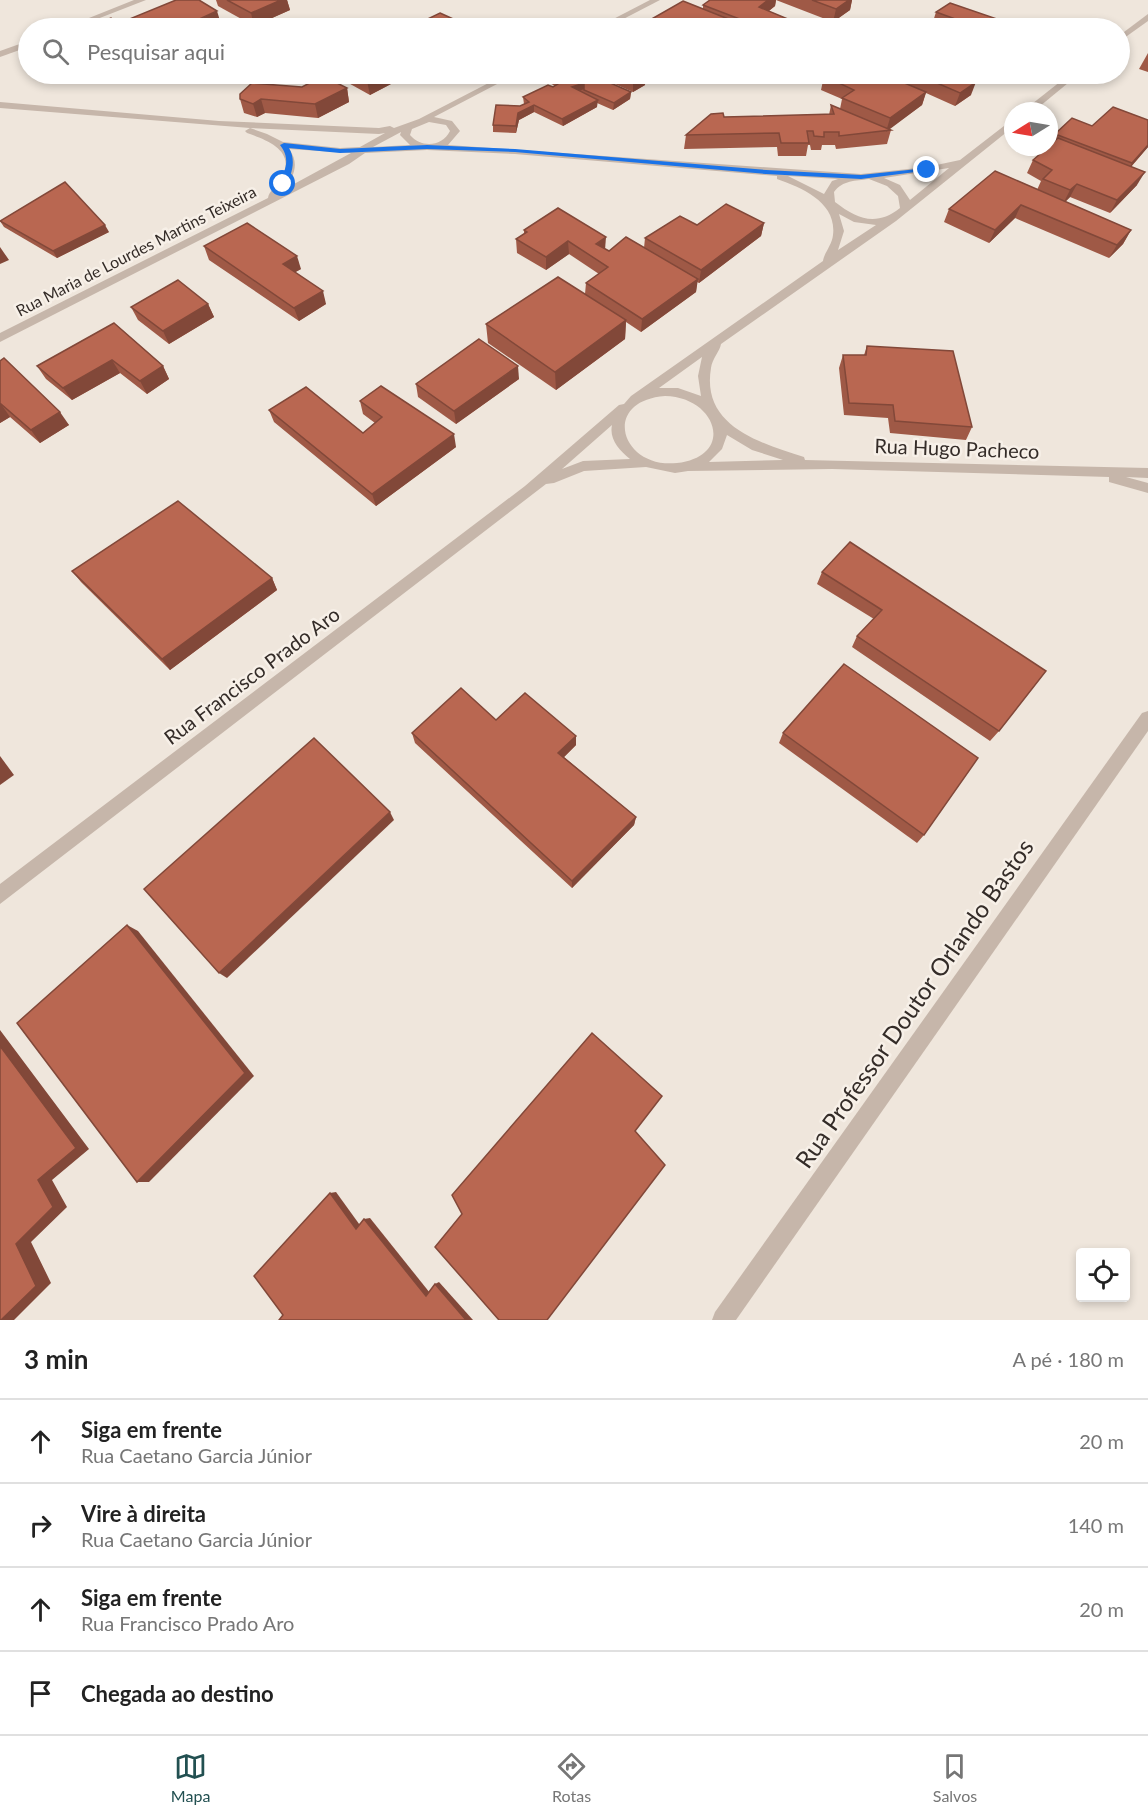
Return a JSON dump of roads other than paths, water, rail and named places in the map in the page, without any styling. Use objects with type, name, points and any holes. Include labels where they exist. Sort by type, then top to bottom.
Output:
[{"type":"street","points":[[94,18],[142,0]]},
{"type":"street","points":[[620,18],[656,0]]},
{"type":"street","points":[[1130,31],[1148,17]]},
{"type":"street","points":[[0,54],[18,47]]},
{"type":"street","points":[[0,60],[18,49]]},
{"type":"street","name":"Rua Maria de Lourdes Martins Teixeira","points":[[0,338],[346,162],[372,142],[491,84]]},
{"type":"street","points":[[1039,102],[1062,84]]},
{"type":"street","name":"Rua Maria de Lourdes Martins Teixeira","points":[[454,129],[462,107],[479,90]]},
{"type":"street","points":[[0,98],[23,105]]},
{"type":"street","points":[[0,105],[23,105],[219,124],[379,131],[417,122],[444,121],[468,139],[515,150]]},
{"type":"street","points":[[417,122],[405,131],[407,140],[427,147],[444,144],[454,136],[454,129]]},
{"type":"street","points":[[219,124],[270,137],[284,145],[340,151],[427,147],[515,150],[766,172],[880,179],[896,187],[906,201],[905,208]]},
{"type":"street","points":[[722,338],[713,348],[706,364],[703,380],[713,410],[720,422],[722,435],[718,447],[709,457],[679,468],[645,463],[631,455],[621,445],[616,433],[617,420],[623,408],[822,266],[892,219],[1004,129]]},
{"type":"street","points":[[263,205],[283,184],[288,173],[290,157],[284,145]]},
{"type":"street","points":[[822,266],[840,239],[840,229],[829,192],[836,183],[861,177],[927,170],[963,162]]},
{"type":"street","points":[[766,172],[804,186],[846,216],[869,222],[892,219]]},
{"type":"street","points":[[635,399],[650,393],[676,393],[701,400],[713,410]]},
{"type":"street","name":"Rua Francisco Prado Aro","points":[[0,895],[530,490],[623,408]]},
{"type":"street","name":"Rua Hugo Pacheco","points":[[720,422],[735,438],[761,450],[801,461],[832,464]]},
{"type":"street","name":"Rua Francisco Prado Aro","points":[[530,490],[561,473],[583,466],[645,463]]},
{"type":"street","name":"Rua Hugo Pacheco","points":[[679,468],[832,464],[1148,473]]},
{"type":"street","name":"Rua Hugo Pacheco","points":[[1082,472],[1148,488]]},
{"type":"street","name":"Rua Professor Doutor Orlando Bastos","points":[[723,1320],[1148,718]]}]
